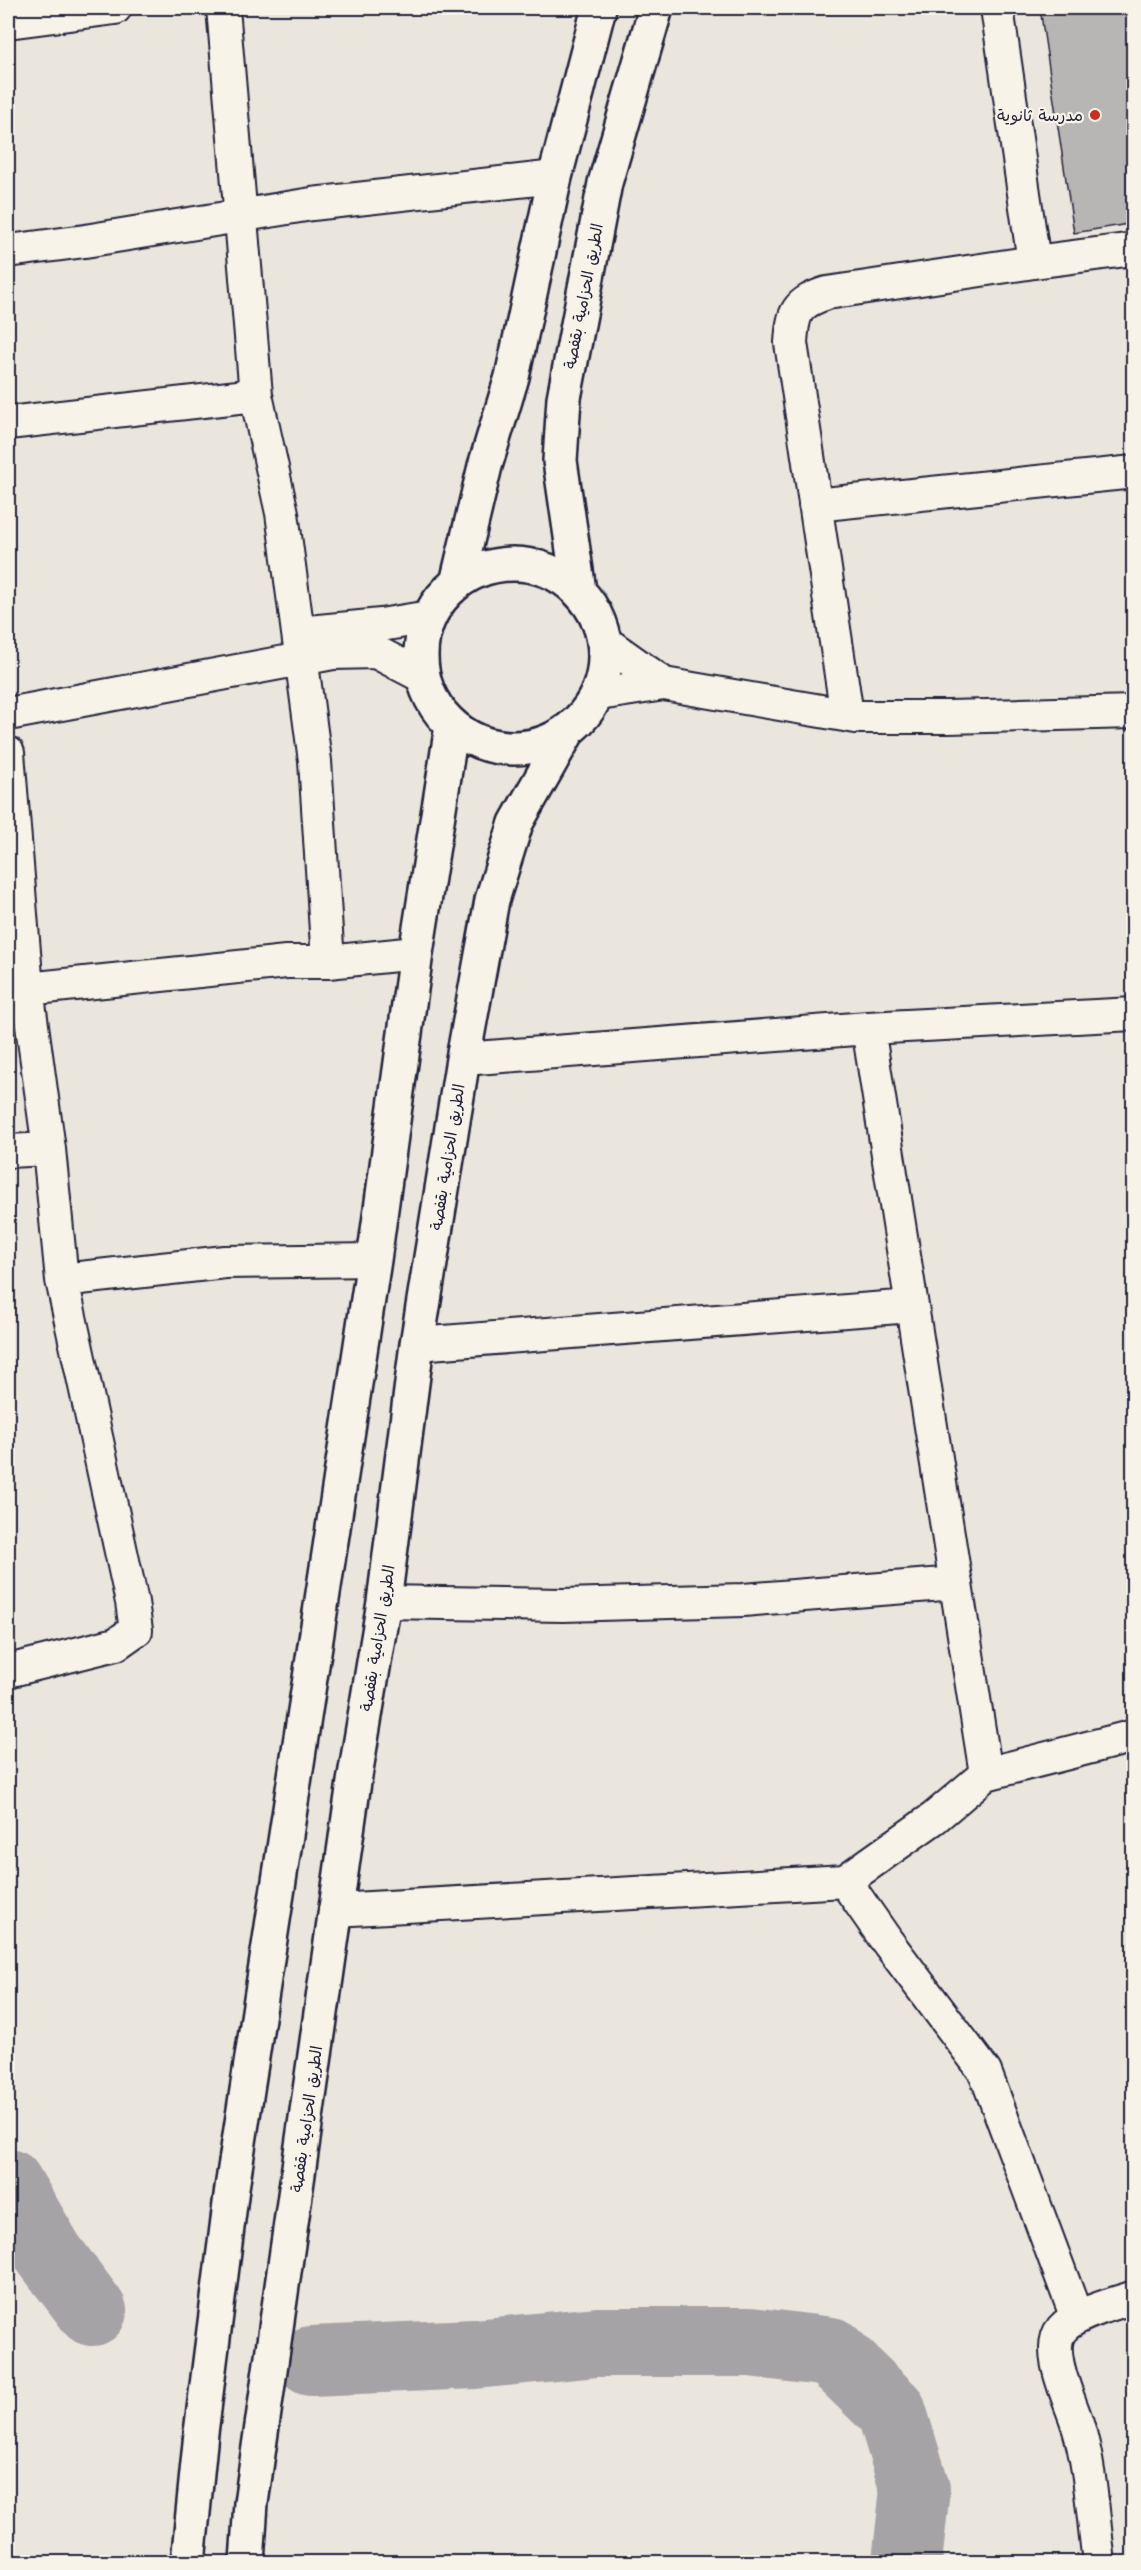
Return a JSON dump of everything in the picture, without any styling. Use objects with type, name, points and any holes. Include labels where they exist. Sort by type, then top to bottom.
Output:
[{"type":"main road","points":[[457,583],[485,466],[512,378],[555,177],[599,8]]},
{"type":"main road","name":"الطريق الحزامية بقفصة","points":[[579,591],[560,461],[564,398],[605,183],[656,8]]},
{"type":"main road","points":[[506,564],[532,566],[558,575],[579,591],[596,614],[605,642],[605,671],[599,694],[586,714],[568,731],[541,745],[509,749],[479,742],[452,726],[433,703],[422,676],[421,646],[429,617],[441,599],[457,583],[480,570],[506,564]]},
{"type":"main road","points":[[188,2562],[201,2433],[232,2188],[374,1260],[416,953],[452,726]]},
{"type":"main road","name":"الطريق الحزامية بقفصة","points":[[247,2562],[251,2503],[335,1910],[384,1602],[417,1344],[463,1059],[492,900],[516,823],[568,731]]},
{"type":"street","points":[[8,22],[115,8]]},
{"type":"street","points":[[223,8],[256,395],[282,513],[315,761],[328,962]]},
{"type":"street","points":[[998,8],[1034,262]]},
{"type":"street","points":[[8,250],[85,241],[312,204],[555,177]]},
{"type":"street","points":[[847,715],[791,343],[792,326],[797,310],[807,299],[826,293],[1134,249]]},
{"type":"street","points":[[8,423],[256,395]]},
{"type":"street","points":[[815,505],[1134,472]]},
{"type":"street","points":[[8,714],[300,647],[381,625],[429,617]]},
{"type":"street","points":[[605,642],[664,684]]},
{"type":"street","points":[[300,647],[333,653],[376,652],[422,676]]},
{"type":"street","points":[[599,694],[664,684],[847,715],[948,717],[1134,712]]},
{"type":"street","points":[[8,753],[17,990],[49,1149],[62,1280],[132,1602],[136,1630],[116,1644],[8,1671]]},
{"type":"street","points":[[17,990],[286,962],[328,962],[416,953]]},
{"type":"street","points":[[463,1059],[868,1028],[1134,1014]]},
{"type":"street","points":[[868,1028],[986,1774]]},
{"type":"street","points":[[8,1151],[49,1149]]},
{"type":"street","points":[[62,1280],[225,1262],[374,1260]]},
{"type":"street","points":[[417,1344],[912,1306]]},
{"type":"street","points":[[384,1602],[563,1605],[743,1600],[956,1583]]},
{"type":"street","points":[[335,1910],[845,1881],[934,1818],[986,1774],[1134,1736]]},
{"type":"street","points":[[845,1881],[985,2072],[1077,2318]]},
{"type":"street","points":[[1099,2562],[1082,2442],[1058,2366],[1056,2346],[1062,2329],[1077,2318],[1134,2297]]},
{"type":"building","name":"مدرسة ثانوية","points":[[1040,8],[1134,8],[1134,223],[1074,233]]},
{"type":"waterway","points":[[8,2184],[49,2254],[92,2311]]},
{"type":"waterway","points":[[311,2361],[475,2354],[597,2342],[750,2342],[831,2352],[891,2410],[915,2489],[907,2562]]},
{"type":"place","name":"مدرسة ثانوية","points":[[1095,115]]}]
